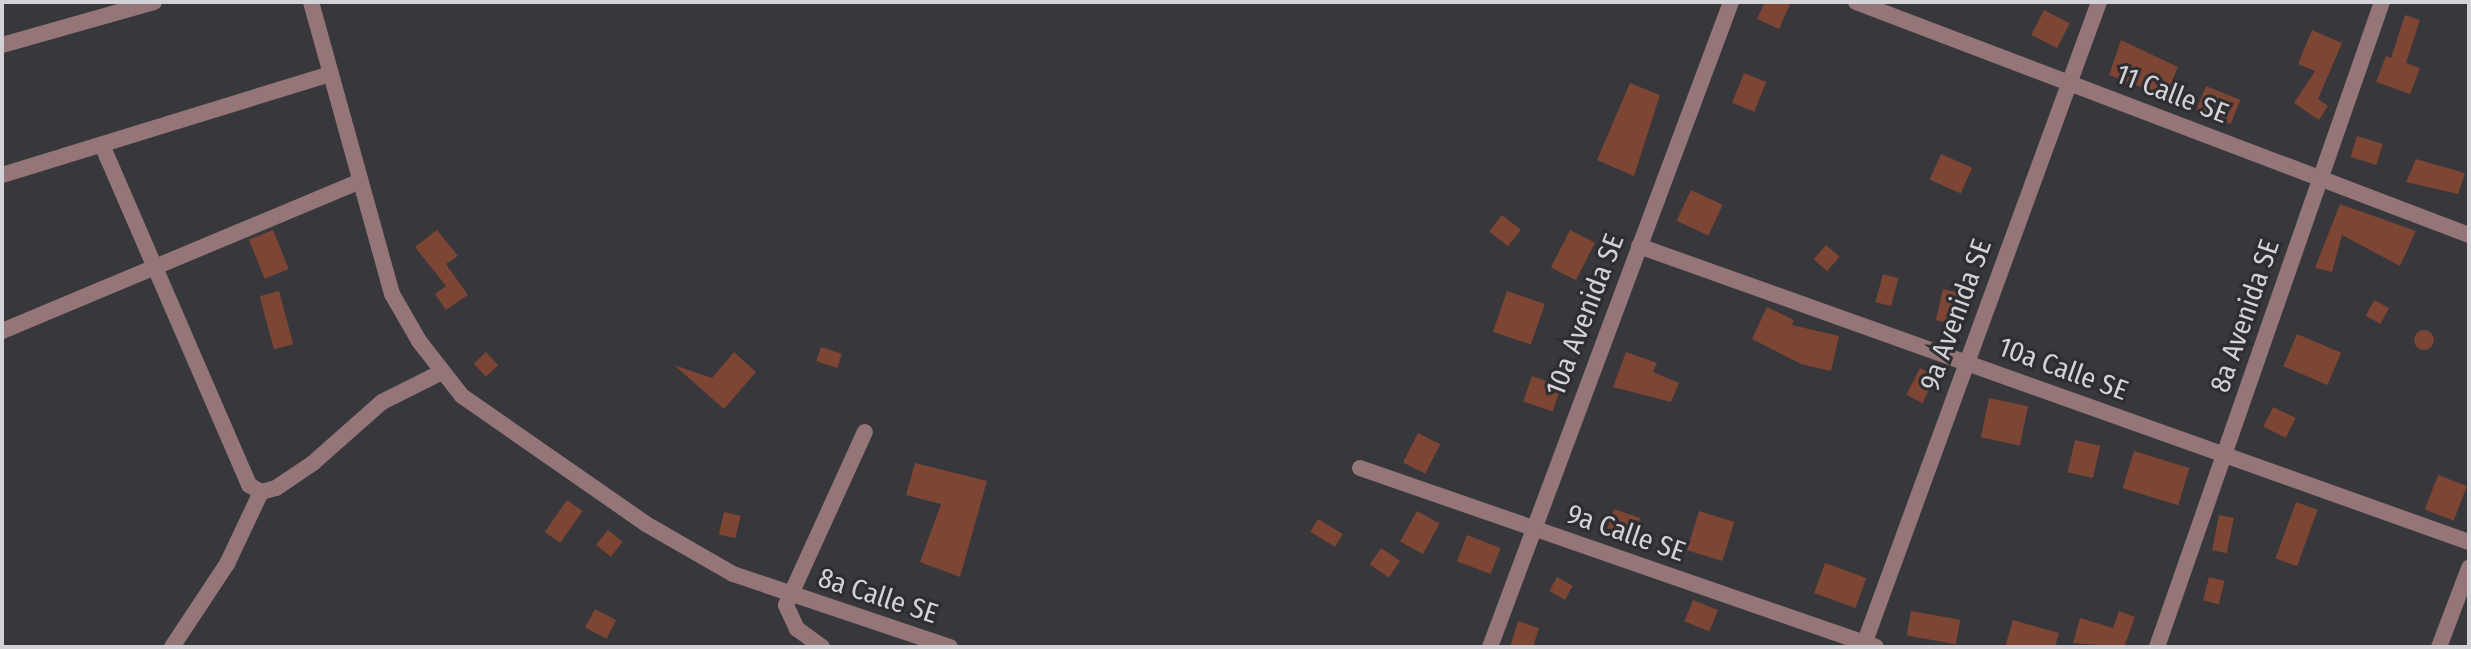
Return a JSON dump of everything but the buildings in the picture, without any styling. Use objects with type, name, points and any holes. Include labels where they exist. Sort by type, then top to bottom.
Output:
[{"type":"street","points":[[2,45],[154,2]]},
{"type":"street","name":"8a Calle SE","points":[[311,2],[392,294],[442,372],[462,396],[519,441],[646,524],[733,574],[950,647]]},
{"type":"street","name":"10a Avenida SE","points":[[1490,647],[1731,2]]},
{"type":"street","name":"11 Calle SE","points":[[1856,2],[2469,235]]},
{"type":"street","name":"9a Avenida SE","points":[[1868,646],[1967,362],[2099,2]]},
{"type":"street","name":"8a Avenida SE","points":[[2157,647],[2382,2]]},
{"type":"street","points":[[2,175],[331,74]]},
{"type":"street","points":[[102,145],[242,476],[261,492]]},
{"type":"street","points":[[2,331],[359,182]]},
{"type":"street","name":"10a Calle SE","points":[[1639,246],[2469,542]]},
{"type":"street","points":[[172,647],[227,564],[261,492],[276,488],[313,463],[382,402],[442,372]]},
{"type":"street","points":[[822,647],[789,619],[790,594],[865,432]]},
{"type":"street","name":"9a Calle SE","points":[[1360,468],[1868,646]]},
{"type":"street","points":[[2439,647],[2469,568]]}]
